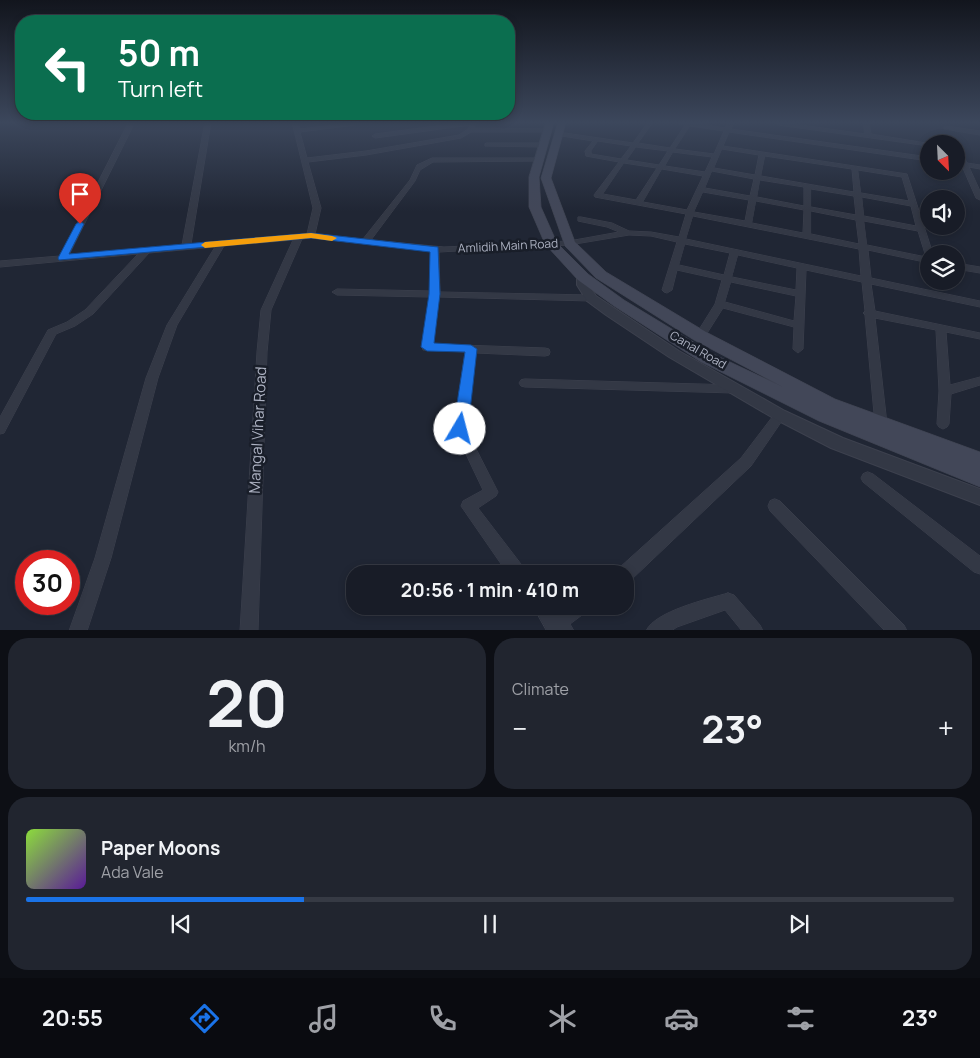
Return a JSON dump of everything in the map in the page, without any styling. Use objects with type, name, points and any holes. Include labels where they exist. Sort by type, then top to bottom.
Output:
[{"type":"main road","name":"Canal Road","points":[[544,151],[534,177],[535,207],[551,244],[582,277],[707,358],[826,416],[980,478]]},
{"type":"main road","name":"Canal Road","points":[[548,151],[546,178],[569,243],[600,275],[700,336],[829,404],[980,461]]},
{"type":"street","points":[[63,258],[117,151]]},
{"type":"street","points":[[186,247],[203,151]]},
{"type":"street","name":"Mangal Vihar Road","points":[[248,630],[262,352],[266,310],[305,236],[316,208],[303,151]]},
{"type":"street","points":[[305,160],[366,151]]},
{"type":"street","points":[[364,242],[413,180],[415,170],[421,163],[473,151]]},
{"type":"street","points":[[589,151],[587,154],[624,161],[661,167],[757,177],[913,204]]},
{"type":"street","points":[[631,151],[598,195],[920,258]]},
{"type":"street","points":[[638,203],[669,151]]},
{"type":"street","points":[[681,151],[716,156]]},
{"type":"street","points":[[667,290],[690,214],[719,151]]},
{"type":"street","points":[[701,189],[920,229],[905,175],[747,151]]},
{"type":"street","points":[[870,151],[920,159]]},
{"type":"street","points":[[748,225],[762,154]]},
{"type":"street","points":[[965,165],[980,167]]},
{"type":"street","points":[[855,168],[864,248],[868,313],[881,424]]},
{"type":"street","points":[[965,172],[980,198]]},
{"type":"street","points":[[807,236],[808,186]]},
{"type":"street","points":[[581,219],[609,225],[629,233],[651,234],[682,240],[980,304]]},
{"type":"street","name":"Amlidih Main Road","points":[[0,264],[305,236],[435,249],[569,243],[629,233]]},
{"type":"street","points":[[78,630],[103,558],[152,378],[172,325],[221,244]]},
{"type":"street","points":[[435,249],[435,294],[427,347],[545,352]]},
{"type":"street","points":[[0,430],[52,332],[71,324],[89,312],[147,250]]},
{"type":"street","points":[[700,336],[720,304],[735,251]]},
{"type":"street","points":[[798,349],[802,266]]},
{"type":"street","points":[[674,267],[800,294]]},
{"type":"street","points":[[965,268],[980,270]]},
{"type":"street","points":[[582,277],[582,285],[591,298],[674,354],[780,415],[846,447],[980,497]]},
{"type":"street","points":[[337,292],[591,298]]},
{"type":"street","points":[[720,304],[799,325]]},
{"type":"street","points":[[868,313],[980,336]]},
{"type":"street","points":[[941,328],[946,391],[943,424]]},
{"type":"street","points":[[471,349],[460,429],[491,492],[468,506],[511,565]]},
{"type":"street","points":[[946,391],[980,381]]},
{"type":"street","points":[[525,383],[735,389]]},
{"type":"street","points":[[634,566],[746,462],[780,415]]},
{"type":"street","points":[[868,478],[980,566]]},
{"type":"street","points":[[775,506],[898,630]]},
{"type":"street","points":[[655,630],[672,620],[728,601],[754,630]]},
{"type":"street","points":[[548,615],[559,628],[571,615]]},
{"type":"slow traffic","points":[[205,245],[311,236],[332,238]]},
{"type":"route","points":[[80,224],[63,258],[311,236],[435,249],[435,294],[427,347],[471,349],[460,429]]}]
